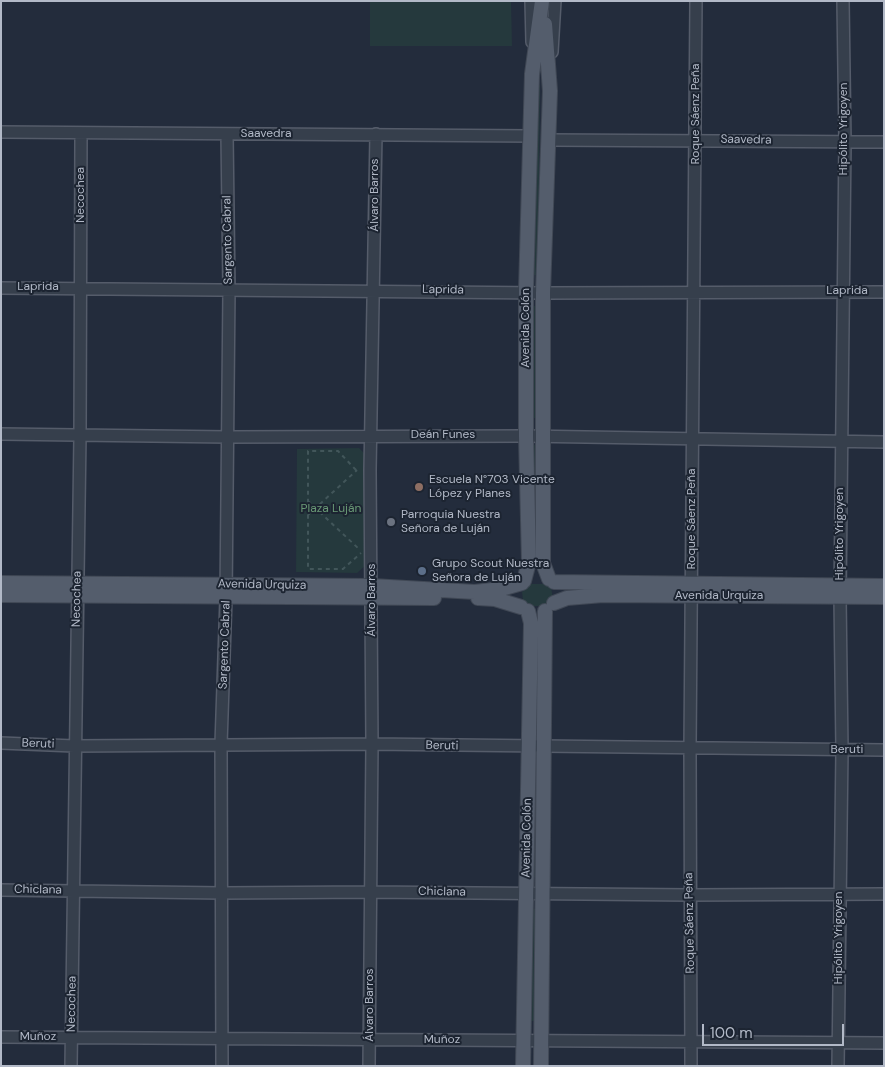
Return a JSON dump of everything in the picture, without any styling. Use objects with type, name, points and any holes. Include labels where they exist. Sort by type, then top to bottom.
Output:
[{"type":"main road","name":"Avenida Colón","points":[[523,582],[528,562],[526,291],[532,74],[543,1]]},
{"type":"main road","name":"Avenida Colón","points":[[543,1],[550,92],[543,293],[543,563],[551,580]]},
{"type":"main road","points":[[532,578],[551,580],[559,592],[550,607],[536,613],[524,609],[517,594],[523,582],[532,578]]},
{"type":"main road","name":"Avenida Urquiza","points":[[551,580],[693,589],[840,591],[884,597]]},
{"type":"main road","name":"Avenida Urquiza","points":[[1,583],[78,589],[475,592],[501,589],[523,582]]},
{"type":"main road","name":"Avenida Urquiza","points":[[840,591],[884,586]]},
{"type":"main road","name":"Avenida Urquiza","points":[[1,595],[78,589]]},
{"type":"main road","name":"Avenida Urquiza","points":[[550,607],[567,598],[693,589]]},
{"type":"main road","name":"Avenida Urquiza","points":[[372,592],[487,598],[524,609]]},
{"type":"main road","name":"Avenida Colón","points":[[541,1066],[542,893],[550,607]]},
{"type":"main road","name":"Avenida Colón","points":[[523,1066],[531,623],[524,609]]},
{"type":"street","name":"Avenida Colón","points":[[531,1],[532,74]]},
{"type":"street","name":"Avenida Colón","points":[[550,92],[555,1]]},
{"type":"street","name":"Roque Sáenz Peña","points":[[691,1066],[690,748],[693,589],[692,438],[695,291],[696,1]]},
{"type":"street","name":"Hipólito Yrigoyen","points":[[838,1066],[842,750],[840,442],[845,142],[844,1]]},
{"type":"street","name":"Saavedra","points":[[1,132],[531,136]]},
{"type":"street","name":"Necochea","points":[[71,1066],[74,746],[82,287],[81,133]]},
{"type":"street","name":"Sargento Cabral","points":[[222,1066],[221,744],[226,591],[229,290],[227,134]]},
{"type":"street","name":"Álvaro Barros","points":[[369,1066],[372,744],[370,470],[376,134]]},
{"type":"street","name":"Saavedra","points":[[548,140],[696,139],[884,142]]},
{"type":"street","name":"Laprida","points":[[1,288],[526,291],[543,293],[695,291],[884,292]]},
{"type":"street","name":"Deán Funes","points":[[1,434],[228,437],[371,435],[543,436],[884,442]]},
{"type":"street","name":"Beruti","points":[[1,743],[74,746],[372,744],[884,750]]},
{"type":"street","name":"Chiclana","points":[[1,890],[222,893],[884,894]]},
{"type":"street","name":"Muñoz","points":[[1,1038],[884,1043]]},
{"type":"path","points":[[308,501],[362,552],[343,569],[308,569],[308,501],[308,451],[338,451],[356,470]]},
{"type":"path","points":[[308,515],[356,470],[370,470]]},
{"type":"green space","points":[[370,1],[511,1],[512,46],[370,46]]},
{"type":"green space","points":[[537,85],[540,85],[538,275],[534,275]]},
{"type":"green space","points":[[534,306],[538,306],[536,418],[532,418]]},
{"type":"green space","points":[[533,445],[537,445],[535,558]]},
{"type":"green space","name":"Plaza Luján","points":[[359,448],[365,454],[366,565],[357,573],[296,572],[297,449]]},
{"type":"green space","points":[[531,584],[543,584],[551,587],[553,599],[550,603],[544,606],[531,606],[523,600],[522,592]]},
{"type":"green space","points":[[535,764],[539,764],[537,877],[533,877]]},
{"type":"green space","points":[[532,909],[536,909],[534,1021],[530,1021]]},
{"type":"place","name":"Escuela N°703 Vicente López y Planes","points":[[419,487]]},
{"type":"place","name":"Parroquia Nuestra Señora de Luján","points":[[391,522]]},
{"type":"place","name":"Grupo Scout Nuestra Señora de Luján","points":[[422,571]]}]
